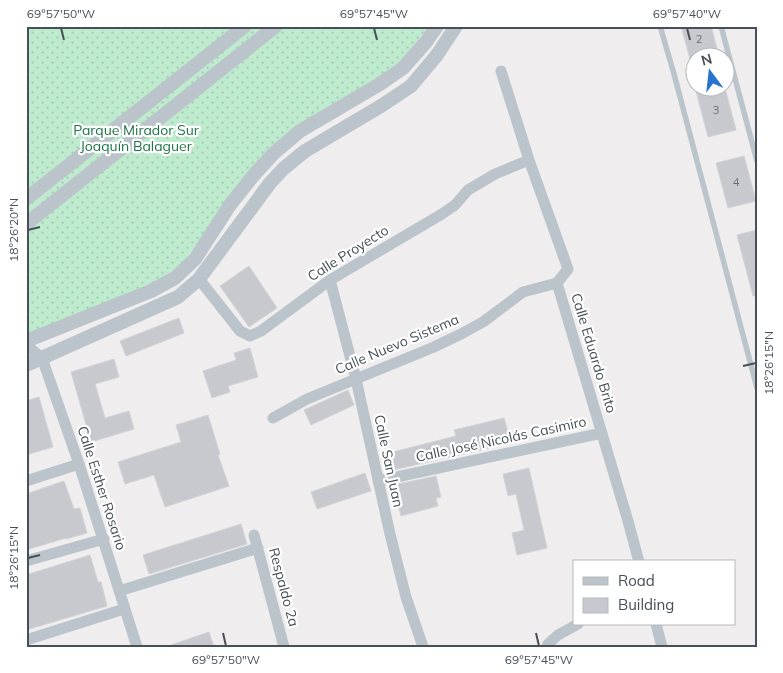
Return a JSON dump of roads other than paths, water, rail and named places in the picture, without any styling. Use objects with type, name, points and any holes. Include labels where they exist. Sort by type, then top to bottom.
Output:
[{"type":"street","points":[[26,199],[245,26]]},
{"type":"street","points":[[26,224],[276,26]]},
{"type":"street","points":[[26,341],[135,298],[175,278],[195,259],[230,205],[273,154],[300,131],[380,84],[403,68],[426,42],[437,26]]},
{"type":"street","points":[[26,365],[178,297],[199,279],[270,183],[284,169],[305,151],[382,106],[411,86],[437,55],[456,26]]},
{"type":"street","name":"Calle Eduardo Brito","points":[[502,71],[529,160],[568,269],[557,283],[638,560]]},
{"type":"street","name":"Calle Proyecto","points":[[199,279],[240,331],[250,336],[261,331],[330,280],[442,214],[455,205],[468,190],[496,174],[529,160]]},
{"type":"street","name":"Calle San Juan","points":[[330,280],[356,379],[406,597],[423,647]]},
{"type":"street","name":"Calle Nuevo Sistema","points":[[273,418],[307,399],[461,334],[482,322],[523,292],[557,283]]},
{"type":"street","points":[[26,345],[42,358]]},
{"type":"street","name":"Calle Esther Rosario","points":[[42,358],[104,539],[137,647]]},
{"type":"street","name":"Calle José Nicolás Casimiro","points":[[378,481],[602,433]]},
{"type":"street","points":[[26,481],[79,464]]},
{"type":"street","name":"Respaldo 2a","points":[[254,535],[284,647]]},
{"type":"street","points":[[26,561],[104,539]]},
{"type":"street","points":[[119,591],[258,548]]},
{"type":"street","points":[[26,640],[124,609]]},
{"type":"street","points":[[547,647],[558,635],[574,626]]},
{"type":"street","points":[[657,626],[662,647]]},
{"type":"lane","points":[[660,26],[757,388]]},
{"type":"lane","points":[[721,26],[757,161]]},
{"type":"park label","name":"Parque Mirador Sur Joaquín Balaguer","points":[[136,138]]}]
